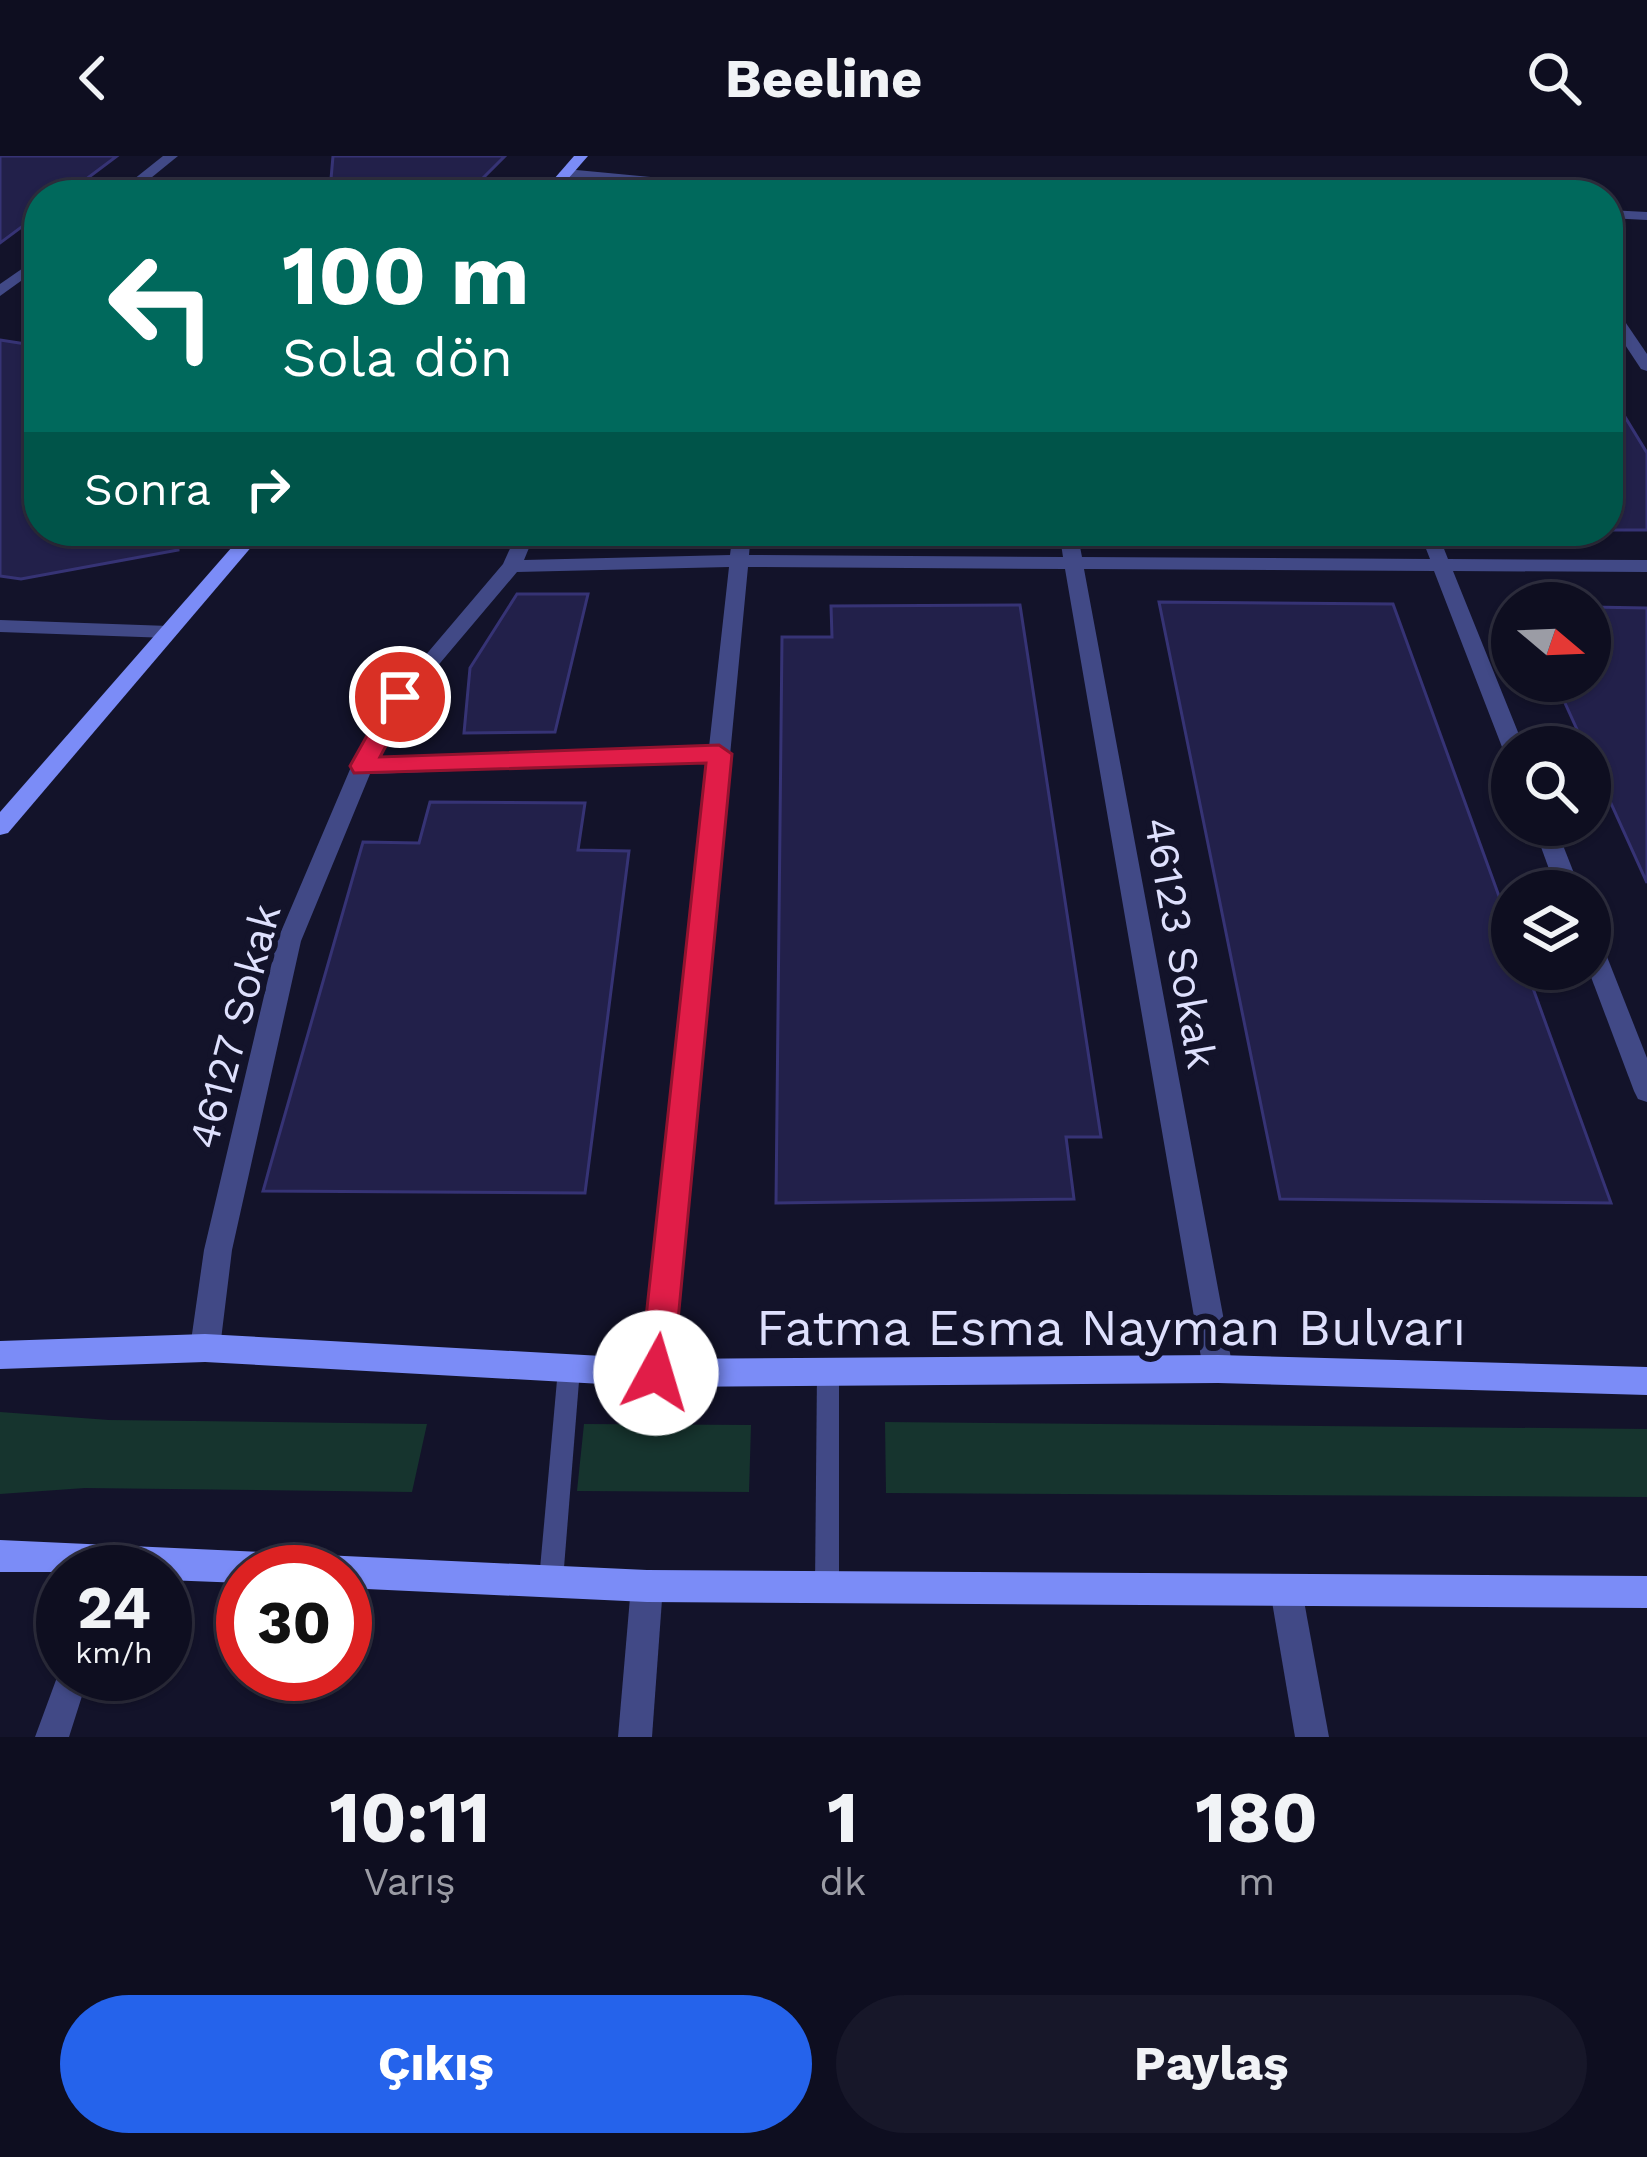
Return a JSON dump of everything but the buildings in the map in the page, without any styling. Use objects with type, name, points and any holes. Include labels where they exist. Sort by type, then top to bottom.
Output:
[{"type":"main road","points":[[560,180],[581,156]]},
{"type":"main road","points":[[0,827],[243,546]]},
{"type":"main road","name":"Fatma Esma Nayman Bulvarı","points":[[0,1355],[205,1348],[656,1373],[1218,1369],[1647,1381]]},
{"type":"main road","points":[[0,1556],[36,1559]]},
{"type":"main road","points":[[192,1568],[647,1586],[1647,1592]]},
{"type":"street","points":[[141,180],[171,156]]},
{"type":"street","points":[[566,173],[640,180]]},
{"type":"street","points":[[0,292],[24,272]]},
{"type":"street","points":[[1623,330],[1647,366]]},
{"type":"street","name":"46127 Sokak","points":[[205,1348],[218,1250],[290,941],[362,766],[400,697],[512,566],[520,546]]},
{"type":"street","points":[[656,1373],[740,546]]},
{"type":"street","name":"46123 Sokak","points":[[1070,546],[1218,1369]]},
{"type":"street","points":[[1435,546],[1506,726]]},
{"type":"street","points":[[512,566],[739,561],[1647,566]]},
{"type":"street","points":[[0,626],[169,632]]},
{"type":"street","points":[[362,766],[719,754]]},
{"type":"street","points":[[1608,990],[1647,1091]]},
{"type":"street","points":[[634,1737],[647,1586]]},
{"type":"street","points":[[1286,1590],[1312,1737]]},
{"type":"street","points":[[52,1737],[63,1701]]},
{"type":"lane","points":[[551,1580],[569,1369]]},
{"type":"lane","points":[[827,1587],[828,1372]]},
{"type":"green space","points":[[0,1412],[109,1420],[427,1424],[412,1492],[85,1488],[0,1494]]},
{"type":"green space","points":[[885,1422],[1647,1429],[1647,1497],[886,1493]]},
{"type":"green space","points":[[584,1424],[751,1425],[749,1492],[577,1491]]},
{"type":"route","points":[[400,697],[362,766],[719,754],[656,1373]]}]
